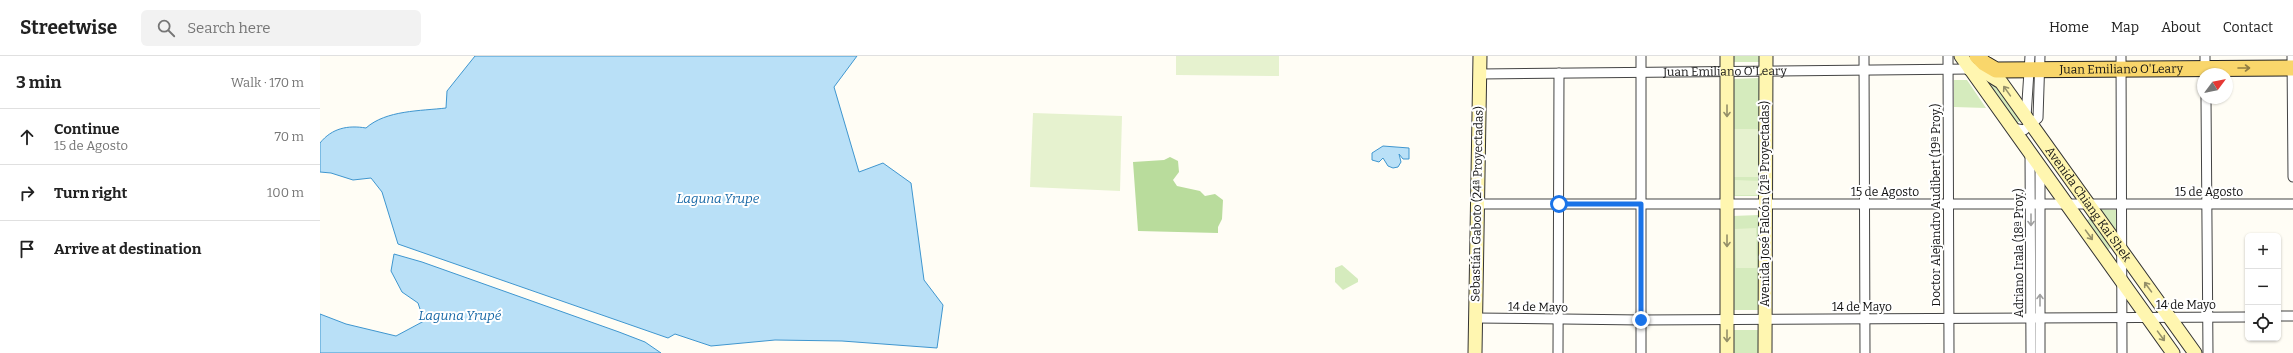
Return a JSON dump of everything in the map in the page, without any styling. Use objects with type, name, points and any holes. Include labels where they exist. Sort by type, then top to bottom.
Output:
[{"type":"main road","name":"Juan Emiliano O'Leary","points":[[1975,61],[1996,70],[2035,62],[2121,62],[2293,68]]},
{"type":"street","name":"Sebastián Gaboto (24ª Proyectadas)","points":[[1476,353],[1480,56]]},
{"type":"street","points":[[1641,56],[1641,353]]},
{"type":"street","points":[[1726,353],[1727,56]]},
{"type":"street","name":"Avenida José Falcón (21ª Proyectadas)","points":[[1765,353],[1766,56]]},
{"type":"street","points":[[1864,56],[1865,353]]},
{"type":"street","name":"Doctor Alejandro Audibert (19ª Proy.)","points":[[1948,56],[1949,353]]},
{"type":"street","name":"Avenida Chiang Kai Shek","points":[[1961,56],[1975,61],[1988,74],[2001,82],[2195,353]]},
{"type":"street","points":[[2292,56],[2293,177]]},
{"type":"street","name":"Juan Emiliano O'Leary","points":[[1480,74],[1948,70],[1975,61]]},
{"type":"street","name":"Avenida Chiang Kai Shek","points":[[1975,61],[2012,128],[2173,353]]},
{"type":"street","points":[[2012,128],[2020,130],[2029,121],[2035,62]]},
{"type":"street","points":[[2121,62],[2122,353]]},
{"type":"street","points":[[1558,353],[1560,73]]},
{"type":"street","points":[[2206,104],[2208,353]]},
{"type":"street","name":"Adriano Irala (18ª Proy.)","points":[[2030,153],[2035,204],[2035,318],[2031,353]]},
{"type":"street","name":"Adriano Irala (18ª Proy.)","points":[[2035,204],[2040,167]]},
{"type":"street","name":"15 de Agosto","points":[[1477,204],[2293,204]]},
{"type":"street","points":[[2281,316],[2293,316]]},
{"type":"street","name":"14 de Mayo","points":[[1476,318],[1641,320],[2245,317]]},
{"type":"street","name":"Adriano Irala (18ª Proy.)","points":[[2035,318],[2040,353]]},
{"type":"green space","points":[[1176,56],[1279,56],[1279,76],[1176,75]]},
{"type":"green space","points":[[1732,56],[1759,56],[1759,62],[1732,62]]},
{"type":"green space","points":[[1759,78],[1759,196],[1733,196],[1733,79]]},
{"type":"green space","points":[[1954,80],[1967,80],[1986,108],[1954,107]]},
{"type":"green space","points":[[1991,81],[2021,120],[2019,122],[2015,123],[1989,84]]},
{"type":"green space","points":[[1033,113],[1122,116],[1120,191],[1030,187]]},
{"type":"green space","points":[[1732,129],[1758,129],[1758,177],[1733,177]]},
{"type":"green space","points":[[1170,157],[1178,161],[1179,172],[1173,180],[1177,186],[1200,191],[1205,196],[1215,194],[1223,200],[1222,219],[1218,227],[1218,233],[1138,231],[1133,162],[1164,160]]},
{"type":"green space","points":[[1735,180],[1759,181],[1759,195],[1735,195]]},
{"type":"green space","points":[[2099,210],[2118,210],[2118,235]]},
{"type":"green space","points":[[1759,215],[1759,310],[1733,310],[1732,216]]},
{"type":"green space","points":[[2090,218],[2111,247],[2108,250],[2105,249],[2086,221]]},
{"type":"green space","points":[[1756,228],[1757,268],[1736,268],[1735,229]]},
{"type":"green space","points":[[1342,265],[1358,279],[1358,282],[1343,290],[1335,282],[1335,268]]},
{"type":"green space","points":[[1733,330],[1759,330],[1759,353],[1733,353]]},
{"type":"water","name":"Laguna Yrupe","points":[[475,56],[857,56],[834,87],[859,172],[883,163],[911,183],[924,280],[943,305],[937,348],[842,341],[775,340],[711,346],[675,334],[668,338],[398,244],[382,192],[371,178],[353,180],[331,173],[320,172],[320,143],[335,131],[347,127],[366,128],[383,118],[404,112],[446,108],[447,91]]},
{"type":"water","points":[[1383,146],[1409,148],[1409,159],[1403,159],[1399,154],[1401,162],[1398,167],[1393,168],[1388,166],[1383,158],[1379,162],[1372,160],[1372,153]]},
{"type":"water","name":"Laguna Yrupé","points":[[394,254],[422,262],[619,332],[645,342],[661,353],[320,353],[320,314],[346,324],[396,336],[424,321],[418,303],[402,292],[391,271]]},
{"type":"route","points":[[1559,204],[1641,204],[1641,320]]}]
